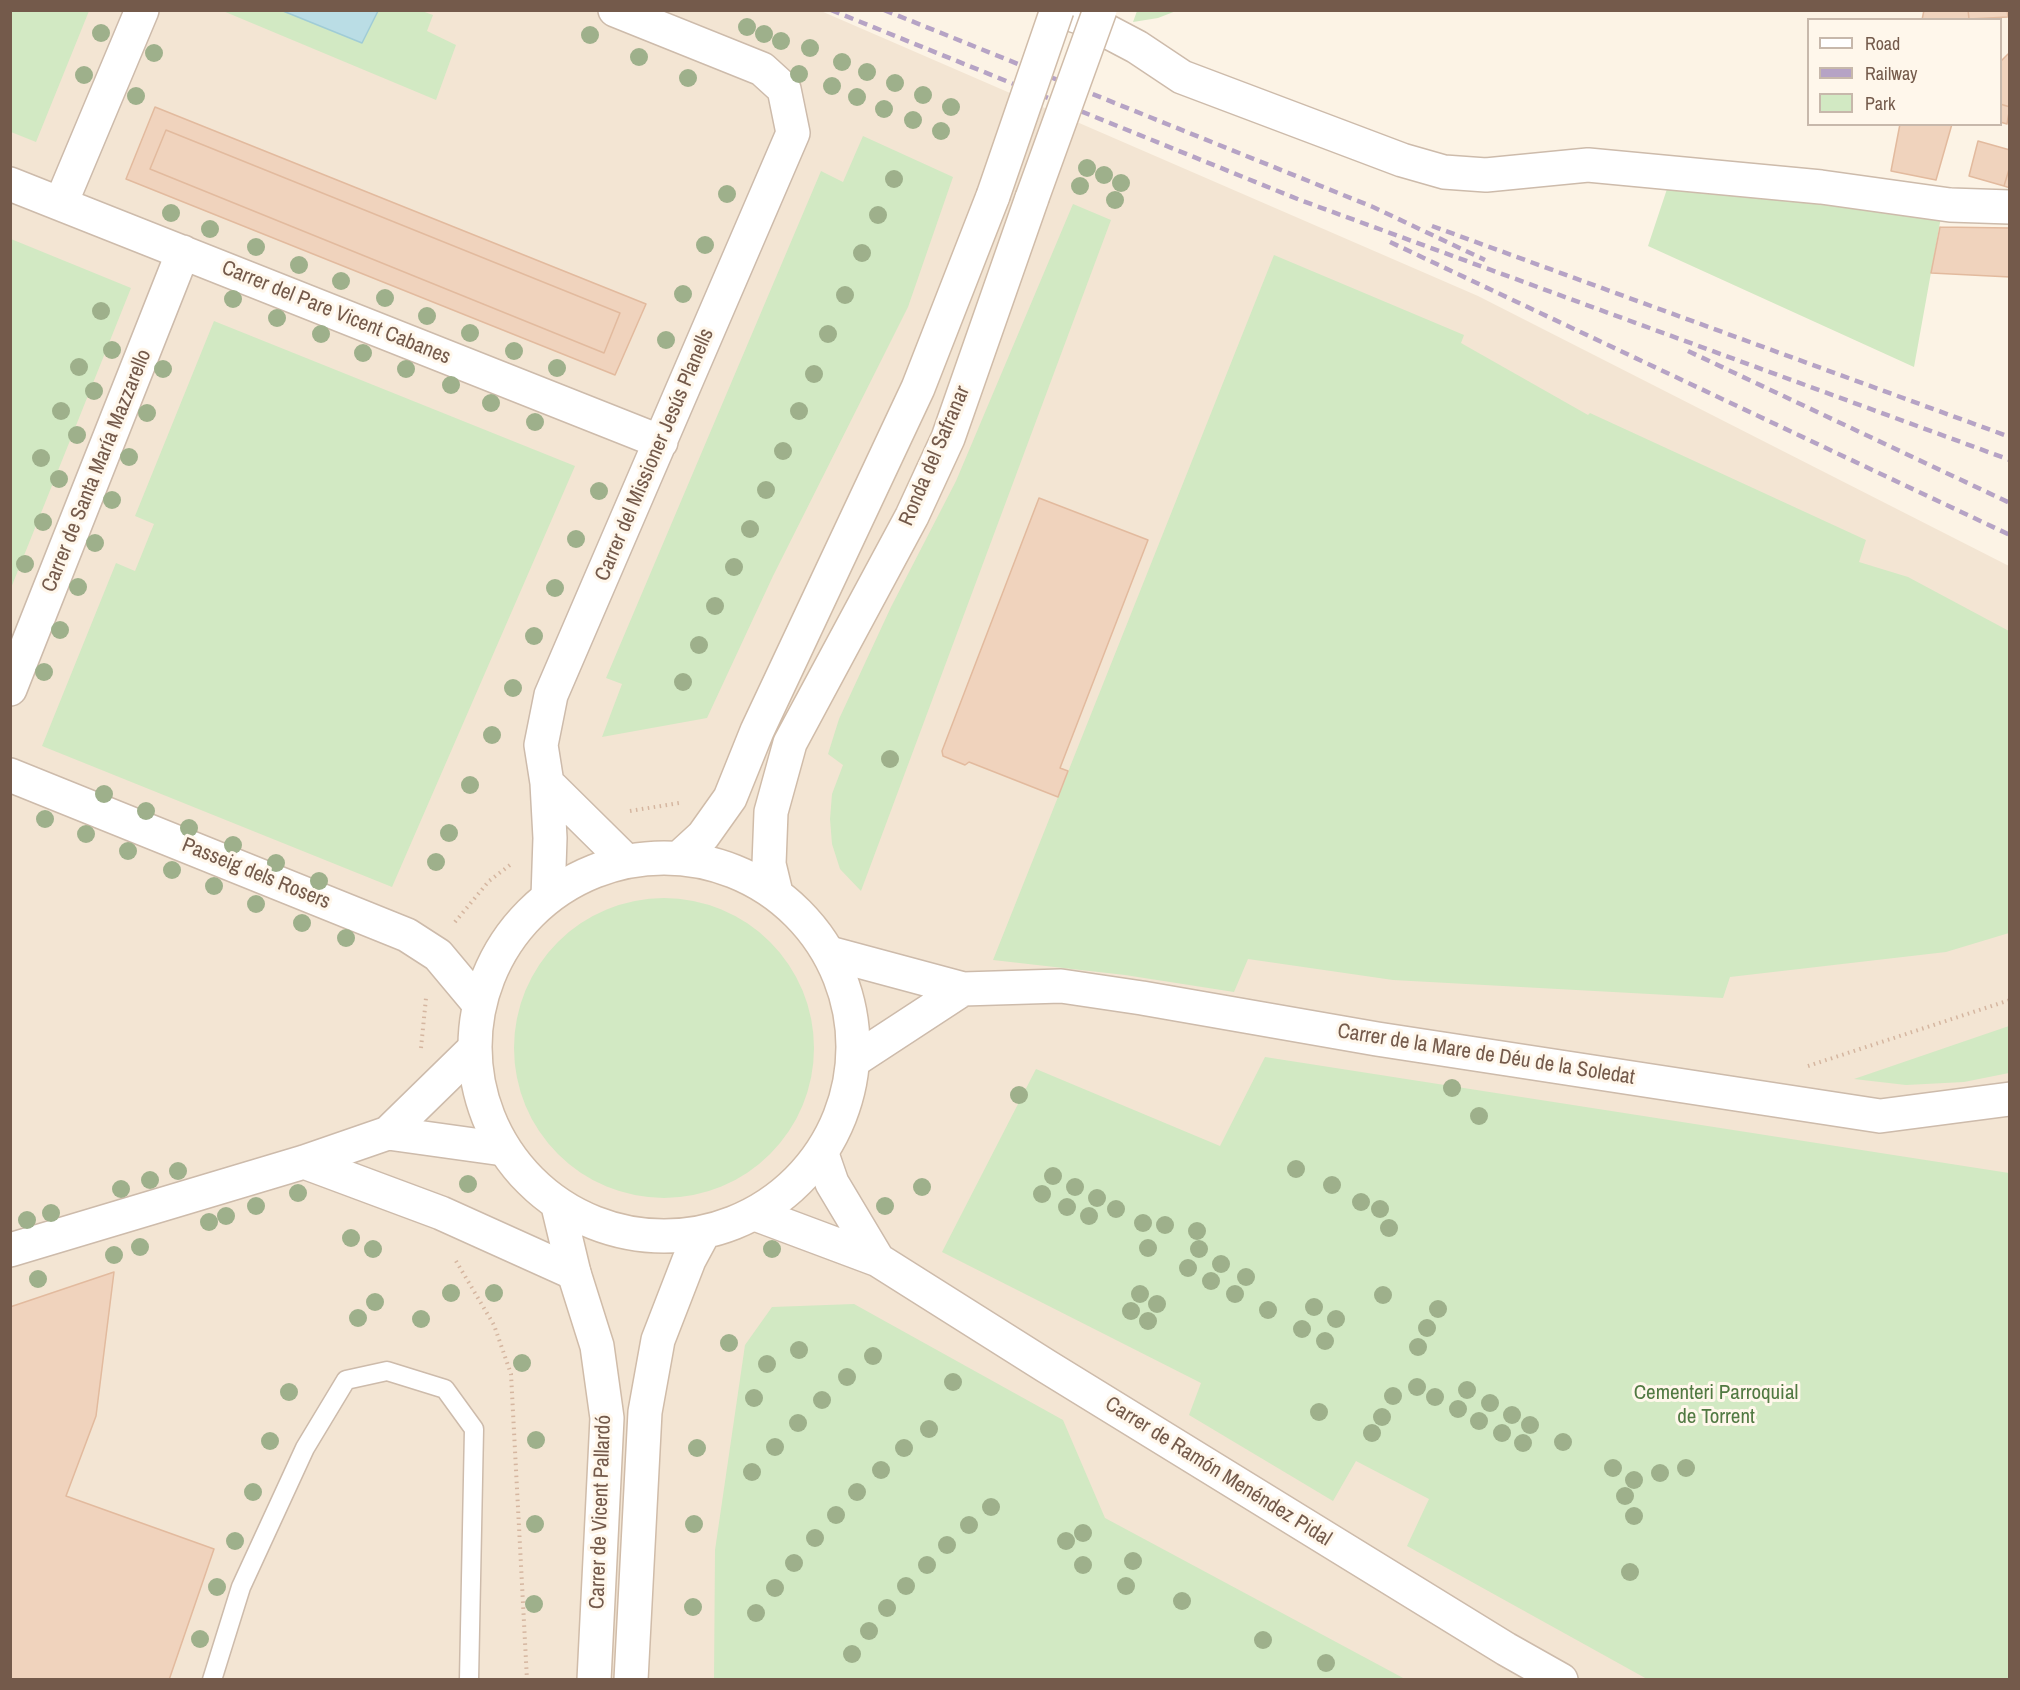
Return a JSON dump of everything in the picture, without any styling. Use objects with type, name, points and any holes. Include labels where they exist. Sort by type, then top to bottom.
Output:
[{"type":"street","points":[[61,204],[142,10]]},
{"type":"street","name":"Carrer del Missioner Jesús Planells","points":[[548,897],[550,838],[542,744],[551,695],[794,134],[784,89],[762,69],[615,10]]},
{"type":"street","points":[[1058,10],[1082,18],[1137,47],[1182,77],[1402,160],[1444,172],[1486,175],[1588,165],[1821,187],[1950,205],[2010,207]]},
{"type":"street","name":"Ronda del Safranar","points":[[679,858],[703,836],[730,798],[757,731],[918,388],[993,196],[1058,10]]},
{"type":"street","name":"Ronda del Safranar","points":[[776,893],[769,864],[771,812],[790,743],[912,516],[948,438],[1100,10]]},
{"type":"street","name":"Carrer del Pare Vicent Cabanes","points":[[10,184],[661,442]]},
{"type":"street","name":"Carrer de Santa María Mazzarello","points":[[10,689],[183,252]]},
{"type":"street","name":"Passeig dels Rosers","points":[[10,775],[407,935],[438,955],[479,1004]]},
{"type":"street","points":[[547,783],[626,861]]},
{"type":"street","points":[[679,858],[731,869],[776,893],[806,920],[829,953],[844,986],[852,1020],[853,1061],[843,1110],[822,1154],[793,1187],[755,1214],[704,1234],[652,1238],[599,1227],[558,1206],[525,1178],[502,1149],[479,1094],[474,1049],[479,1004],[493,964],[524,919],[548,897],[588,873],[626,861],[679,858]]},
{"type":"street","name":"Carrer de la Mare de Déu de la Soledat","points":[[829,953],[963,989],[1061,986],[1377,1039],[1880,1116],[2010,1099]]},
{"type":"street","points":[[853,1061],[963,989]]},
{"type":"street","points":[[10,1250],[304,1162],[388,1132],[474,1049]]},
{"type":"street","points":[[388,1132],[502,1149]]},
{"type":"street","name":"Carrer de Ramón Menéndez Pidal","points":[[822,1154],[832,1184],[878,1260]]},
{"type":"street","points":[[304,1162],[441,1213],[574,1273]]},
{"type":"street","name":"Carrer de Vicent Pallardó","points":[[558,1206],[574,1273],[597,1346],[607,1418],[594,1680]]},
{"type":"street","name":"Carrer de Ramón Menéndez Pidal","points":[[755,1214],[878,1260],[1496,1643],[1562,1680]]},
{"type":"street","name":"Carrer de Vicent Pallardó","points":[[631,1680],[645,1412],[658,1340],[689,1260],[704,1234]]},
{"type":"lane","points":[[212,1680],[241,1587],[305,1448],[346,1380],[387,1371],[445,1389],[474,1429],[469,1680]]},
{"type":"path","points":[[583,821],[612,813],[673,806],[681,802]]},
{"type":"path","points":[[423,1098],[420,1058],[424,1006],[438,955],[455,922],[489,882],[550,838]]},
{"type":"path","points":[[1779,1101],[1803,1067],[2010,1000]]},
{"type":"path","points":[[441,1213],[457,1263],[494,1325],[511,1374],[527,1680]]},
{"type":"shaded area","points":[[11,11],[821,11],[1478,296],[2009,566],[2009,1679],[11,1680]]},
{"type":"green space","points":[[1137,10],[1176,11],[1158,18],[1133,22]]},
{"type":"green space","points":[[10,11],[89,11],[36,142],[11,132]]},
{"type":"green space","points":[[223,11],[422,11],[433,15],[427,31],[456,45],[436,100]]},
{"type":"green space","points":[[863,136],[953,177],[908,307],[773,576],[707,718],[602,737],[622,684],[606,678],[821,171],[843,182]]},
{"type":"green space","points":[[1669,183],[1941,217],[1914,367],[1648,246]]},
{"type":"green space","points":[[1073,204],[1111,220],[861,891],[840,869],[832,844],[830,819],[832,794],[843,765],[828,754],[839,719],[891,607],[956,481]]},
{"type":"green space","points":[[11,239],[131,288],[11,588]]},
{"type":"green space","points":[[1274,255],[1464,335],[1461,343],[1588,415],[1590,413],[1866,540],[1859,562],[1908,577],[2009,631],[2009,933],[1946,952],[1730,977],[1723,998],[1393,980],[1248,959],[1234,992],[1125,975],[993,960]]},
{"type":"green space","points":[[214,321],[575,466],[392,887],[42,746],[116,563],[135,571],[154,524],[135,516]]},
{"type":"green space","points":[[679,898],[708,904],[735,915],[759,932],[780,953],[789,964],[803,990],[812,1019],[814,1048],[812,1077],[797,1119],[780,1143],[759,1164],[735,1181],[708,1192],[679,1198],[649,1198],[620,1192],[593,1181],[569,1164],[539,1132],[525,1106],[516,1077],[514,1033],[520,1004],[531,977],[548,953],[580,923],[606,909],[635,900]]},
{"type":"green space","points":[[2009,1026],[2009,1073],[1964,1082],[1906,1085],[1854,1079]]},
{"type":"green space","name":"Cementeri Parroquial de Torrent","points":[[1265,1057],[2009,1173],[2009,1679],[1647,1679],[1407,1546],[1429,1499],[1356,1461],[1333,1501],[1189,1415],[1201,1383],[942,1252],[1036,1069],[1220,1146]]},
{"type":"green space","points":[[854,1304],[1063,1420],[1105,1518],[1405,1679],[714,1679],[715,1550],[745,1345],[772,1307]]},
{"type":"water","points":[[283,11],[378,11],[362,43]]},
{"type":"building","points":[[1924,10],[1968,10],[1969,18],[1922,18]]},
{"type":"building","points":[[1968,10],[2007,10],[2008,17],[1988,18],[1969,18]]},
{"type":"building","points":[[2010,54],[2010,107],[2002,105],[2002,60]]},
{"type":"building","points":[[2002,105],[2010,107],[2007,124],[2002,123]]},
{"type":"building","points":[[155,107],[646,304],[615,375],[126,179]],"holes":[[[166,130],[620,313],[604,353],[150,169]]]},
{"type":"building","points":[[1900,126],[1951,126],[1936,180],[1891,171]]},
{"type":"building","points":[[166,130],[620,313],[604,353],[150,169]]},
{"type":"building","points":[[1978,141],[2010,150],[2010,166],[2004,186],[1969,176]]},
{"type":"building","points":[[2010,166],[2010,188],[2004,186]]},
{"type":"building","points":[[1940,227],[2010,228],[2010,277],[1931,273]]},
{"type":"building","points":[[1039,498],[1148,540],[1060,768],[1068,771],[1058,797],[969,762],[965,765],[943,756],[942,751]]},
{"type":"building","points":[[114,1272],[96,1416],[66,1496],[214,1549],[169,1680],[10,1680],[10,1307]]},
{"type":"railway","points":[[831,10],[1300,200],[2010,460]]},
{"type":"railway","points":[[884,10],[1373,207],[1485,260]]},
{"type":"railway","points":[[1432,226],[2010,437]]},
{"type":"railway","points":[[1390,242],[2010,535]]},
{"type":"railway","points":[[1688,351],[2010,503]]}]
